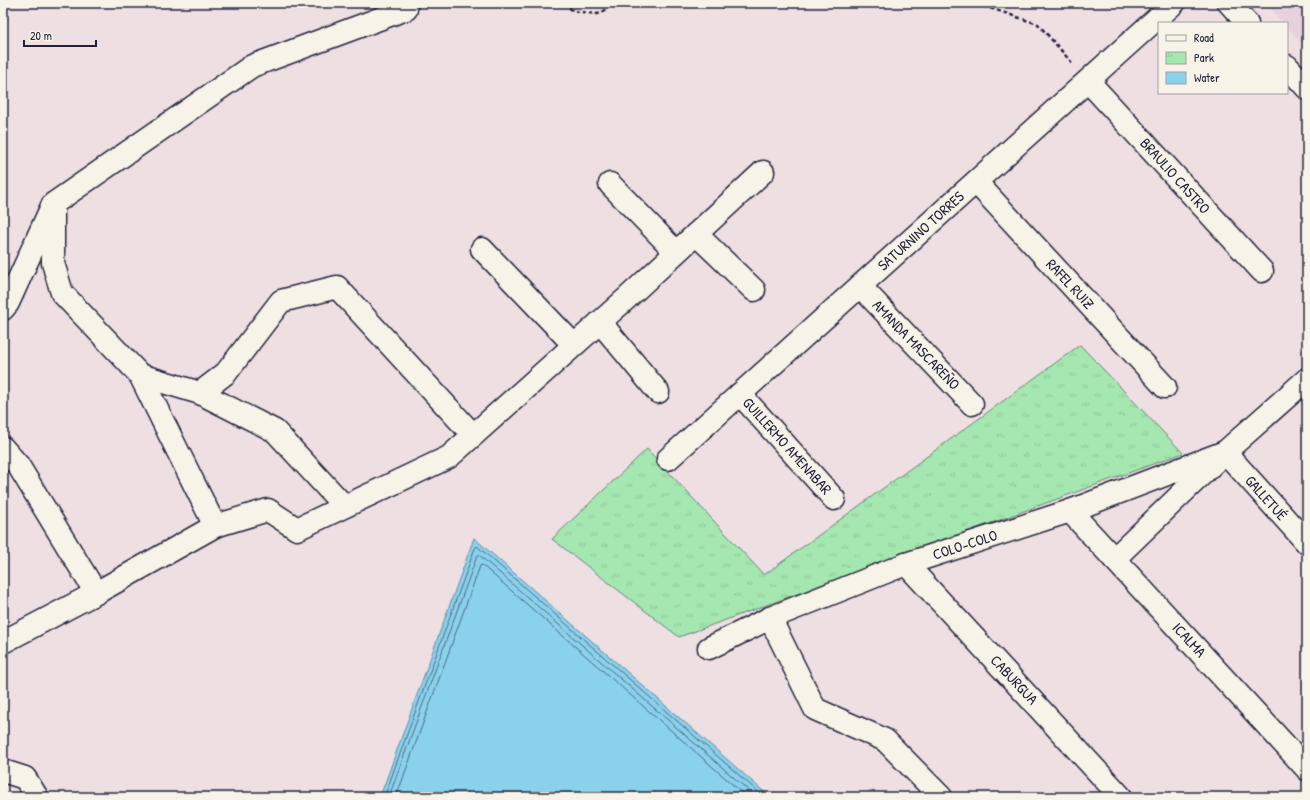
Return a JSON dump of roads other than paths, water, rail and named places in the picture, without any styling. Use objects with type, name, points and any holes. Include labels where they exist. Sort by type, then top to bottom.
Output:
[{"type":"street","points":[[3,309],[8,303],[53,204],[252,66],[406,9],[406,3]]},
{"type":"street","points":[[1229,3],[1247,22]]},
{"type":"street","name":"SATURNINO TORRES","points":[[668,459],[1172,4]]},
{"type":"street","points":[[1288,67],[1307,88]]},
{"type":"street","name":"BRAULIO CASTRO","points":[[1088,81],[1262,271]]},
{"type":"street","points":[[5,636],[96,593],[215,526],[268,510],[297,529],[449,457],[600,322],[763,172]]},
{"type":"street","name":"RAFEL RUIZ","points":[[976,182],[1165,387]]},
{"type":"street","points":[[610,184],[676,252]]},
{"type":"street","points":[[53,204],[53,263],[62,293],[140,375],[215,526]]},
{"type":"street","points":[[696,234],[754,290]]},
{"type":"street","points":[[482,249],[574,345]]},
{"type":"street","name":"AMANDA MASCAREÑO","points":[[860,286],[972,404]]},
{"type":"street","points":[[200,393],[226,373],[281,301],[337,287],[473,435]]},
{"type":"street","points":[[600,322],[658,392]]},
{"type":"street","points":[[140,375],[200,393],[275,431],[344,506]]},
{"type":"street","name":"COLO-COLO","points":[[1114,559],[1225,452],[1307,379]]},
{"type":"street","name":"GUILLERMO AMENABAR","points":[[740,394],[834,498]]},
{"type":"street","points":[[3,448],[18,465],[96,593]]},
{"type":"street","name":"COLO-COLO","points":[[709,648],[770,618],[906,564],[1070,511],[1225,452]]},
{"type":"street","name":"GALLETUÉ","points":[[1225,452],[1307,544]]},
{"type":"street","name":"ICALMA","points":[[1070,511],[1307,769]]},
{"type":"street","name":"CABURGUA","points":[[906,564],[1121,797]]},
{"type":"street","points":[[770,618],[815,710],[885,740],[941,797]]},
{"type":"street","points":[[3,771],[26,778],[37,797]]},
{"type":"water","points":[[474,538],[770,797],[384,797],[381,794]]}]
